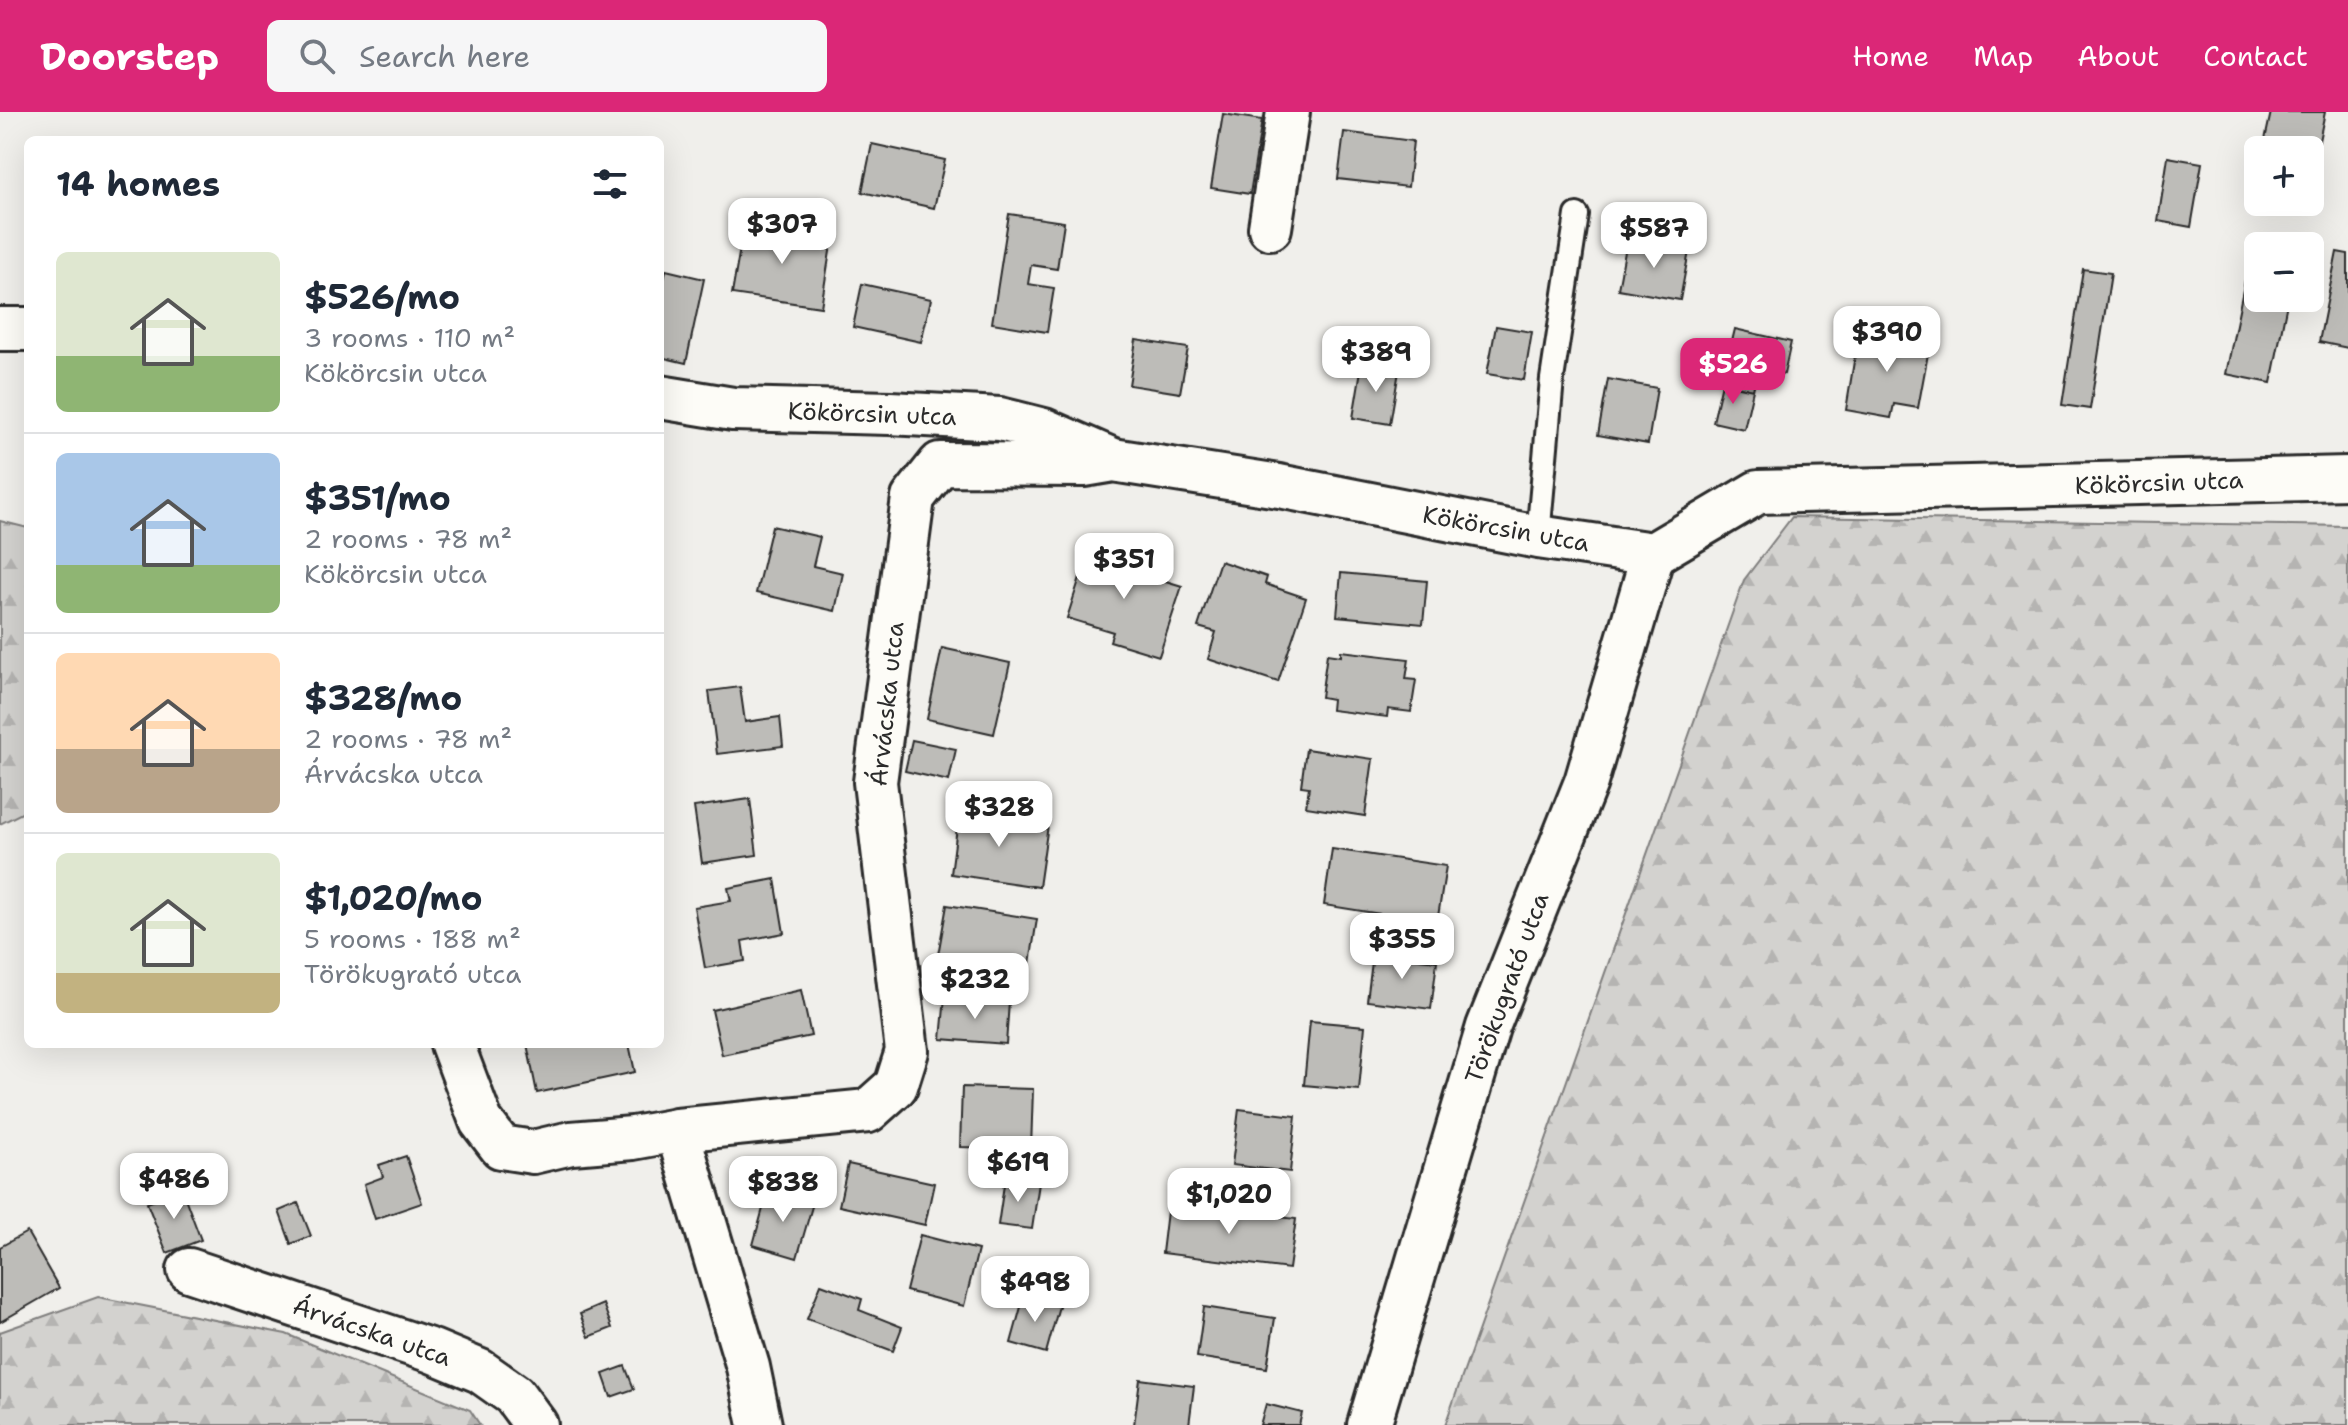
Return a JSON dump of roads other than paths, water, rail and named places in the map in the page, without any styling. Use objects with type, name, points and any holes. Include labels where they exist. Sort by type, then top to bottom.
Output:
[{"type":"street","points":[[1270,228],[1288,112]]},
{"type":"street","points":[[0,329],[24,329]]},
{"type":"street","name":"Kökörcsin utca","points":[[664,398],[733,409],[1000,419],[1044,430],[1113,460],[1279,486],[1538,537],[1653,554],[1758,492],[2348,478]]},
{"type":"street","name":"Árvácska utca","points":[[454,1048],[481,1121],[501,1147],[533,1152],[571,1143],[633,1138],[677,1130],[868,1111],[896,1086],[907,1051],[875,782],[913,498],[940,464],[1084,465],[1113,460]]},
{"type":"street","name":"Törökugrató utca","points":[[1369,1425],[1488,1027],[1586,782],[1653,554]]},
{"type":"street","points":[[677,1130],[748,1367],[760,1425]]},
{"type":"street","name":"Árvácska utca","points":[[189,1270],[432,1351],[480,1371],[514,1395],[536,1425]]},
{"type":"lane","points":[[1538,537],[1552,379],[1577,215]]}]
